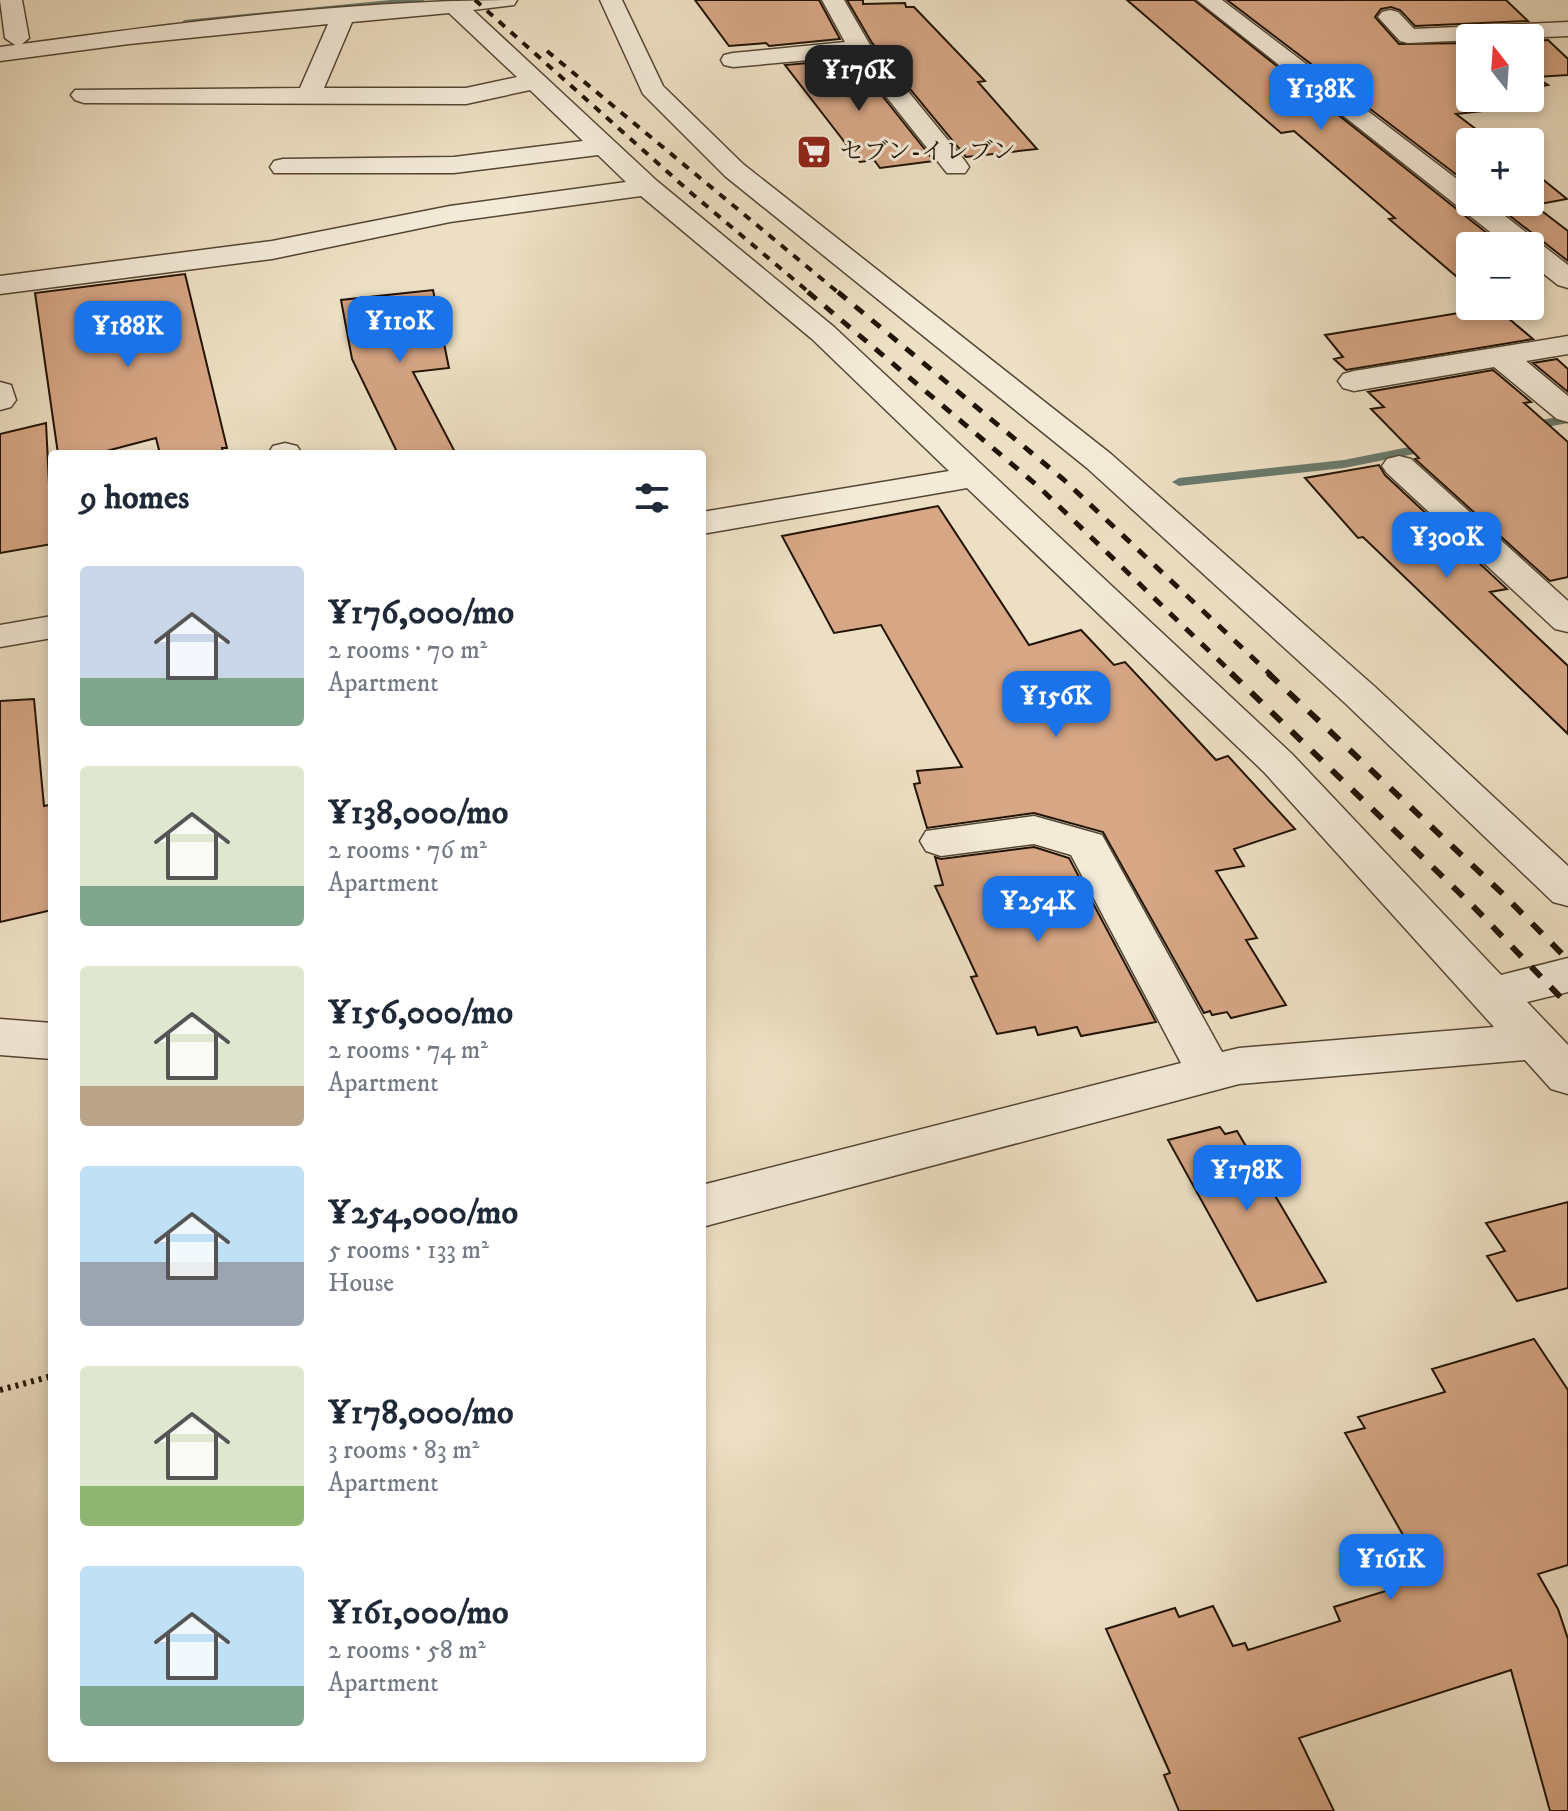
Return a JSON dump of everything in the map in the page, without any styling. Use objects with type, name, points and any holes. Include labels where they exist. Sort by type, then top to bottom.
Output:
[{"type":"street","points":[[11,0],[8,46],[343,16],[452,2],[506,0]]},
{"type":"street","points":[[611,0],[652,89],[734,170],[1099,461],[1360,695],[1568,891]]},
{"type":"street","points":[[833,0],[860,48],[956,167]]},
{"type":"street","points":[[1208,0],[1507,232]]},
{"type":"street","points":[[452,2],[647,187],[823,333],[1278,763],[1568,1076]]},
{"type":"street","points":[[309,95],[343,16]]},
{"type":"street","points":[[1390,17],[1408,36],[1568,29]]},
{"type":"street","points":[[733,60],[860,48]]},
{"type":"street","points":[[84,95],[466,96],[535,81]]},
{"type":"street","points":[[283,167],[454,165],[604,146]]},
{"type":"street","points":[[366,167],[376,229]]},
{"type":"street","points":[[0,285],[272,250],[450,214],[647,187]]},
{"type":"street","points":[[1544,260],[1568,279]]},
{"type":"street","points":[[1354,381],[1568,345]]},
{"type":"street","points":[[1500,356],[1568,412]]},
{"type":"street","points":[[0,392],[0,400]]},
{"type":"street","points":[[1399,466],[1568,621]]},
{"type":"street","points":[[706,522],[974,477]]},
{"type":"street","points":[[0,636],[48,628]]},
{"type":"street","points":[[941,841],[1034,830],[1087,845],[1210,1073]]},
{"type":"street","points":[[1492,994],[1568,975]]},
{"type":"street","points":[[0,1037],[48,1041]]},
{"type":"street","points":[[706,1205],[1239,1066],[1536,1041]]},
{"type":"path","points":[[0,1390],[48,1377]]},
{"type":"building","points":[[695,0],[819,0],[840,39],[769,46],[766,43],[729,46]]},
{"type":"building","points":[[847,0],[863,0],[863,4],[905,3],[906,7],[914,7],[985,81],[978,82],[1037,149],[966,157],[872,43]]},
{"type":"building","points":[[1127,0],[1194,0],[1456,209],[1456,216],[1465,216],[1485,232],[1456,232],[1456,276],[1389,219],[1395,218],[1294,131],[1281,133]]},
{"type":"building","points":[[1227,0],[1506,0],[1528,21],[1415,26],[1400,10],[1391,7],[1381,9],[1375,17],[1399,44],[1456,43],[1456,112],[1474,112],[1456,114],[1474,128],[1456,128],[1456,174]]},
{"type":"building","points":[[1544,40],[1548,40],[1568,59],[1568,75],[1544,76]]},
{"type":"building","points":[[853,59],[934,161],[880,168],[874,160],[860,162],[785,65]]},
{"type":"building","points":[[1544,180],[1567,199],[1544,203]]},
{"type":"building","points":[[1544,213],[1568,231],[1568,261],[1544,242],[1544,232],[1531,232],[1510,216],[1544,216]]},
{"type":"building","points":[[185,274],[227,448],[159,450],[156,438],[110,450],[57,450],[35,293]]},
{"type":"building","points":[[433,290],[449,368],[413,372],[454,450],[396,450],[352,359],[341,300]]},
{"type":"building","points":[[1456,313],[1456,320],[1510,320],[1533,339],[1346,370],[1334,359],[1343,357],[1325,335]]},
{"type":"building","points":[[1557,359],[1568,369],[1568,392],[1533,363]]},
{"type":"building","points":[[1493,370],[1531,402],[1524,403],[1568,442],[1568,577],[1550,581],[1415,459],[1419,458],[1371,409],[1384,407],[1368,392]]},
{"type":"building","points":[[46,423],[48,545],[0,553],[0,434]]},
{"type":"building","points":[[1379,465],[1385,475],[1507,589],[1490,592],[1568,666],[1568,734],[1363,537],[1358,538],[1305,478]]},
{"type":"building","points":[[938,506],[1029,645],[1081,630],[1114,665],[1125,662],[1216,760],[1228,756],[1295,829],[1234,849],[1244,866],[1216,871],[1257,938],[1246,940],[1286,1005],[1231,1018],[1227,1012],[1204,1013],[1103,832],[1034,813],[927,828],[914,784],[920,783],[917,771],[962,767],[881,625],[834,633],[782,536]]},
{"type":"building","points":[[34,699],[44,806],[48,805],[48,911],[0,922],[0,701]]},
{"type":"building","points":[[1034,847],[1069,858],[1156,1022],[1081,1036],[1077,1027],[1038,1035],[1035,1027],[997,1034],[971,977],[977,976],[935,886],[943,885],[935,857],[941,859]]},
{"type":"building","points":[[1220,1127],[1225,1134],[1237,1131],[1326,1282],[1257,1301],[1168,1140]]},
{"type":"building","points":[[1568,1202],[1568,1288],[1517,1301],[1487,1256],[1505,1251],[1486,1223]]},
{"type":"building","points":[[1534,1339],[1568,1390],[1568,1565],[1538,1574],[1558,1609],[1568,1639],[1568,1811],[1550,1811],[1511,1670],[1299,1738],[1334,1811],[1179,1811],[1164,1775],[1170,1773],[1106,1629],[1175,1608],[1179,1617],[1213,1606],[1233,1646],[1245,1643],[1248,1650],[1340,1621],[1334,1607],[1389,1590],[1371,1561],[1411,1549],[1345,1433],[1365,1428],[1358,1417],[1445,1392],[1432,1369]]},
{"type":"waterway","points":[[185,23],[420,0]]},
{"type":"waterway","points":[[1525,427],[1568,419]]},
{"type":"waterway","points":[[1179,482],[1344,464],[1434,446]]},
{"type":"railway","points":[[475,0],[690,192],[811,294]]},
{"type":"railway","points":[[547,51],[840,294]]},
{"type":"railway","points":[[808,292],[1039,487],[1234,675]]},
{"type":"railway","points":[[838,292],[1063,479],[1271,675]]},
{"type":"railway","points":[[1231,673],[1472,905],[1568,1005]]},
{"type":"railway","points":[[1268,673],[1504,895],[1568,960]]},
{"type":"place","name":"セブン-イレブン","points":[[814,152]]}]
